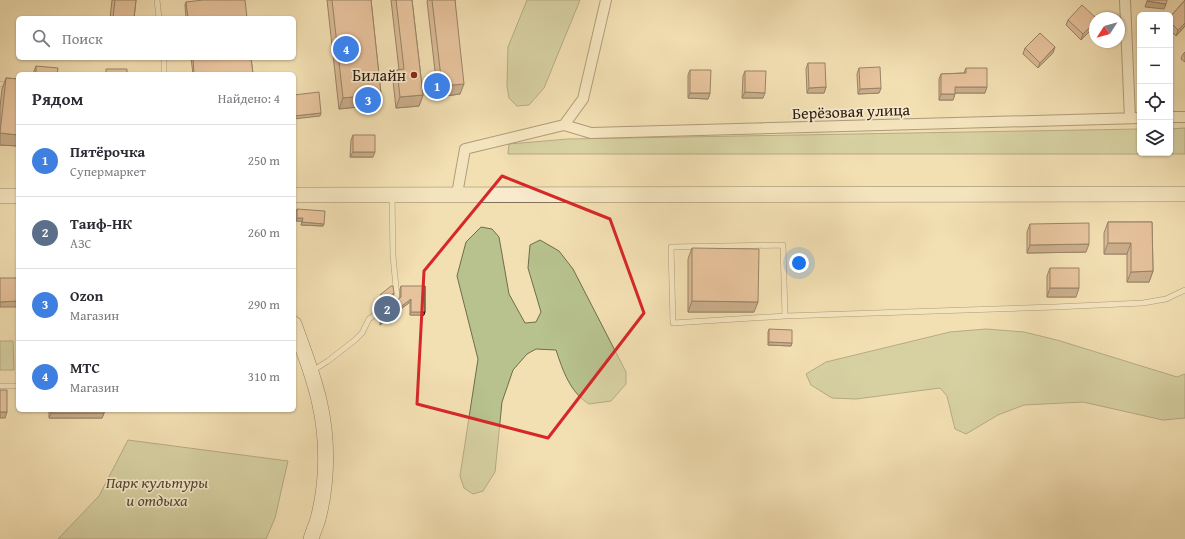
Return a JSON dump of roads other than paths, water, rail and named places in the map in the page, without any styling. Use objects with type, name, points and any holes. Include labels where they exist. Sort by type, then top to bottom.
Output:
[{"type":"street","points":[[457,194],[465,150],[564,125],[583,99],[606,0]]},
{"type":"street","points":[[1125,0],[1130,118]]},
{"type":"street","points":[[1173,117],[1185,116]]},
{"type":"street","name":"Берёзовая улица","points":[[564,125],[591,133],[1137,118]]},
{"type":"street","points":[[296,195],[1185,194]]},
{"type":"street","points":[[0,196],[16,196]]},
{"type":"street","points":[[296,330],[311,372],[319,401],[324,428],[324,485],[318,519],[311,539]]},
{"type":"lane","points":[[157,0],[159,16]]},
{"type":"lane","points":[[164,60],[164,72]]},
{"type":"lane","points":[[0,84],[16,84]]},
{"type":"lane","points":[[311,372],[355,340],[362,333],[369,319],[397,298],[393,256],[392,195]]},
{"type":"lane","points":[[785,316],[783,245],[671,247],[673,323],[785,316],[1143,303],[1166,299],[1185,290]]},
{"type":"lane","points":[[0,386],[16,386]]},
{"type":"place","name":"МТС","points":[[346,49]]},
{"type":"place","name":"Билайн","points":[[414,75]]},
{"type":"place","name":"Пятёрочка","points":[[437,86]]},
{"type":"place","name":"Ozon","points":[[368,100]]},
{"type":"place","name":"Таиф-НК","points":[[387,309]]},
{"type":"park label","name":"Парк культуры и отдыха","points":[[157,491]]}]
